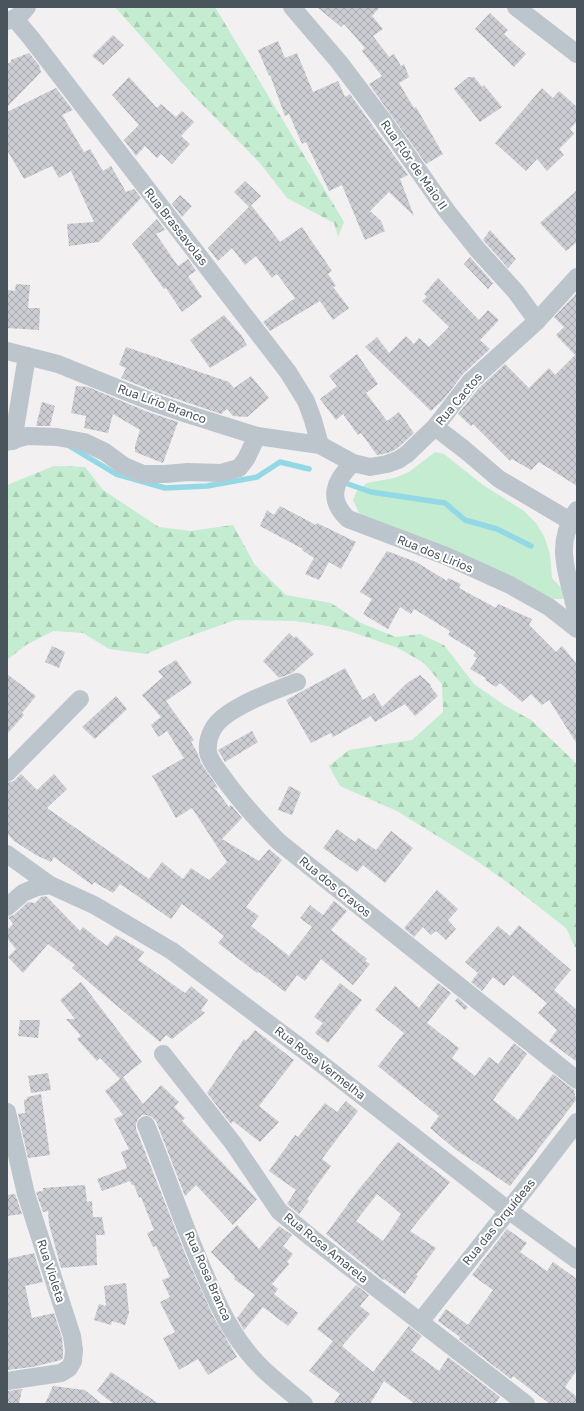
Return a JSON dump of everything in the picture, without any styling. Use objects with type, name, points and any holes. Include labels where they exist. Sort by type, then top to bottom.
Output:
[{"type":"street","name":"Rua Flôr de Maio II","points":[[292,7],[339,62],[382,119],[446,210],[477,249],[516,292],[537,321]]},
{"type":"street","points":[[516,7],[577,54]]},
{"type":"street","name":"Rua Brassavolas","points":[[16,16],[41,51],[288,372],[306,401],[320,445]]},
{"type":"street","name":"Rua Cactos","points":[[320,445],[353,463],[370,467],[387,464],[398,460],[407,454],[435,427],[470,382],[537,321],[577,277]]},
{"type":"street","name":"Rua Lírio Branco","points":[[7,350],[58,364],[152,402],[257,436],[320,445]]},
{"type":"street","points":[[10,442],[27,356]]},
{"type":"street","points":[[435,427],[499,479],[575,519],[565,535],[564,550],[566,572],[577,618]]},
{"type":"street","points":[[10,442],[27,436],[57,437],[84,442],[105,452],[124,466],[143,474],[188,472],[221,473],[239,468],[246,459],[257,436]]},
{"type":"street","name":"Rua dos Lirios","points":[[353,463],[343,472],[337,483],[334,494],[336,504],[340,512],[348,519],[446,556],[510,585],[549,607],[577,629]]},
{"type":"street","name":"Rua dos Cravos","points":[[297,682],[260,696],[228,714],[214,727],[208,739],[208,753],[215,766],[239,800],[279,842],[577,1080]]},
{"type":"street","points":[[7,773],[80,699]]},
{"type":"street","name":"Rua Rosa Vermelha","points":[[7,854],[50,885],[94,905],[172,951],[301,1048],[508,1210],[577,1260]]},
{"type":"street","points":[[7,907],[22,893],[36,887],[50,885]]},
{"type":"street","name":"Rua Rosa Amarela","points":[[163,1054],[233,1143],[280,1211],[313,1239],[526,1404]]},
{"type":"street","name":"Rua Violeta","points":[[7,1112],[26,1194],[72,1336],[74,1350],[71,1365],[61,1373],[7,1381]]},
{"type":"street","name":"Rua das Orquídeas","points":[[420,1322],[577,1122]]},
{"type":"street","name":"Rua Rosa Branca","points":[[146,1125],[196,1254],[216,1301],[230,1326],[246,1350],[264,1371],[304,1404]]},
{"type":"green space","points":[[115,7],[215,7],[344,222],[338,237],[334,223],[287,198],[259,162],[194,96]]},
{"type":"green space","points":[[435,452],[444,454],[483,485],[524,511],[536,523],[544,536],[550,554],[552,578],[564,591],[563,599],[552,599],[372,523],[359,513],[353,500],[357,491],[367,483],[394,478],[409,472]]},
{"type":"green space","points":[[54,466],[85,467],[103,490],[159,527],[191,531],[233,525],[255,565],[286,595],[331,603],[361,623],[396,637],[420,634],[444,645],[474,684],[504,705],[531,720],[577,764],[577,948],[575,947],[566,928],[507,882],[471,857],[397,811],[340,786],[329,766],[349,750],[412,740],[443,712],[442,684],[424,663],[398,648],[352,632],[323,625],[294,621],[235,620],[179,640],[146,654],[109,649],[83,633],[53,631],[26,645],[7,660],[7,485]]},
{"type":"building","points":[[317,7],[380,7],[372,16],[383,29],[373,36],[389,57],[394,54],[401,66],[404,64],[409,77],[399,83],[414,108],[416,107],[443,154],[426,164],[369,84],[382,76],[362,51],[365,48],[344,24],[341,27]]},
{"type":"building","points":[[490,13],[508,30],[504,34],[526,54],[514,67],[475,29]]},
{"type":"building","points":[[113,35],[124,45],[103,65],[92,56]]},
{"type":"building","points":[[278,41],[285,58],[297,53],[313,92],[338,81],[345,97],[350,94],[408,175],[400,179],[414,216],[389,192],[370,211],[381,221],[385,231],[365,240],[342,185],[329,191],[306,142],[302,144],[289,114],[285,116],[270,75],[269,76],[258,50]]},
{"type":"building","points":[[29,53],[39,65],[41,72],[7,107],[7,64],[11,62],[11,60]]},
{"type":"building","points":[[129,77],[157,108],[161,104],[176,117],[182,111],[194,122],[181,136],[190,144],[172,164],[161,154],[157,158],[145,146],[136,156],[124,140],[139,125],[112,95]]},
{"type":"building","points":[[468,77],[474,77],[482,87],[484,85],[502,107],[480,122],[454,89]]},
{"type":"building","points":[[56,88],[73,110],[62,115],[84,152],[90,149],[103,171],[111,166],[126,192],[134,189],[141,198],[99,242],[69,246],[67,224],[94,222],[71,171],[59,178],[52,166],[24,179],[7,150],[7,112]]},
{"type":"building","points":[[542,88],[553,98],[559,91],[577,107],[577,121],[570,129],[574,134],[559,149],[564,155],[547,171],[537,159],[526,171],[495,143]]},
{"type":"building","points":[[245,181],[261,196],[249,207],[234,192]]},
{"type":"building","points":[[577,190],[577,242],[566,251],[540,223]]},
{"type":"building","points":[[180,195],[192,206],[182,217],[172,204]]},
{"type":"building","points":[[251,205],[280,242],[302,227],[332,271],[328,274],[336,286],[333,287],[349,308],[333,320],[320,301],[270,331],[263,322],[295,298],[277,274],[272,278],[256,256],[245,265],[232,248],[218,261],[208,248]]},
{"type":"building","points":[[157,219],[165,230],[156,234],[178,266],[188,259],[196,271],[188,276],[202,297],[182,312],[166,288],[164,289],[132,244]]},
{"type":"building","points":[[490,230],[516,259],[508,268],[483,240]]},
{"type":"building","points":[[470,257],[493,283],[488,289],[464,264]]},
{"type":"building","points":[[438,278],[479,320],[488,310],[499,320],[480,340],[490,349],[463,374],[444,399],[431,411],[365,347],[377,337],[389,353],[406,336],[414,344],[419,338],[429,347],[449,327],[422,301],[427,297],[424,294]]},
{"type":"building","points":[[16,284],[30,285],[28,308],[40,308],[39,330],[7,328],[7,290],[15,291]]},
{"type":"building","points":[[577,293],[577,486],[539,462],[531,470],[512,459],[510,461],[473,424],[471,426],[458,414],[478,389],[505,364],[529,388],[549,368],[555,375],[575,355],[556,335],[564,327],[554,317]]},
{"type":"building","points":[[224,315],[242,336],[247,345],[210,368],[190,340]]},
{"type":"building","points":[[126,347],[229,382],[234,388],[251,376],[269,398],[247,417],[233,416],[227,409],[221,414],[156,392],[121,378],[126,368],[119,365]]},
{"type":"building","points":[[357,354],[378,384],[366,393],[387,421],[399,412],[414,433],[393,451],[384,454],[377,455],[361,433],[358,435],[343,414],[336,420],[320,399],[337,386],[329,376]]},
{"type":"building","points":[[76,386],[88,387],[148,412],[178,422],[163,463],[135,452],[135,446],[140,430],[113,414],[108,433],[84,428],[86,416],[71,413]]},
{"type":"building","points":[[42,402],[55,406],[50,426],[36,426]]},
{"type":"building","points":[[280,506],[316,525],[317,523],[356,542],[341,569],[329,562],[319,580],[305,574],[314,558],[302,550],[303,549],[260,526],[267,510],[274,515]]},
{"type":"building","points":[[387,551],[416,562],[447,581],[448,578],[461,584],[459,588],[496,608],[498,604],[532,619],[529,625],[556,652],[562,646],[577,664],[577,744],[549,700],[542,705],[531,694],[522,702],[500,683],[496,687],[485,680],[486,678],[470,669],[477,658],[473,656],[476,652],[448,635],[450,631],[414,609],[411,614],[400,607],[388,629],[363,614],[372,599],[360,592]]},
{"type":"building","points":[[289,633],[294,638],[296,636],[314,654],[292,673],[279,678],[263,661]]},
{"type":"building","points":[[52,646],[65,652],[59,668],[45,662]]},
{"type":"building","points":[[176,660],[192,683],[166,701],[194,740],[191,742],[201,763],[218,788],[214,787],[229,807],[231,805],[242,818],[222,839],[259,861],[269,849],[282,860],[246,907],[259,916],[251,926],[289,956],[312,927],[300,918],[310,905],[323,915],[334,901],[347,911],[331,930],[367,959],[365,961],[370,964],[353,985],[321,959],[305,981],[297,975],[285,992],[218,943],[224,936],[182,904],[171,919],[120,884],[113,893],[94,882],[92,885],[54,857],[51,862],[36,855],[14,841],[7,833],[7,783],[14,781],[21,774],[37,790],[54,774],[67,789],[47,808],[149,879],[162,862],[183,879],[191,868],[209,880],[227,862],[192,808],[176,818],[152,776],[184,758],[167,731],[158,737],[151,725],[161,717],[142,695],[163,677],[158,671]]},
{"type":"building","points":[[345,668],[363,700],[374,693],[382,707],[407,683],[420,675],[431,685],[430,686],[438,696],[415,716],[405,704],[375,722],[371,717],[373,715],[333,737],[331,733],[311,743],[286,700]]},
{"type":"building","points":[[7,674],[36,696],[22,713],[24,715],[7,734]]},
{"type":"building","points":[[116,696],[127,709],[95,739],[82,727]]},
{"type":"building","points":[[252,731],[258,742],[225,762],[218,750]]},
{"type":"building","points":[[289,786],[301,792],[292,815],[278,810]]},
{"type":"building","points":[[337,829],[355,842],[358,838],[376,850],[391,831],[413,848],[385,883],[363,865],[357,872],[323,848]]},
{"type":"building","points":[[437,890],[458,909],[448,920],[456,929],[446,940],[436,931],[431,935],[423,927],[414,937],[404,928]]},
{"type":"building","points":[[46,896],[80,931],[83,927],[107,946],[116,935],[144,952],[138,960],[185,993],[191,986],[208,1000],[201,1010],[205,1013],[172,1039],[166,1035],[160,1042],[72,968],[75,965],[48,944],[23,973],[8,957],[16,949],[7,938],[7,930],[13,924],[8,917],[14,915],[28,902],[35,903],[41,897]]},
{"type":"building","points":[[519,925],[571,970],[554,990],[577,1010],[577,1062],[549,1041],[557,1030],[538,1013],[547,1003],[513,975],[504,986],[493,977],[482,991],[471,982],[478,973],[465,962],[498,926],[510,936]]},
{"type":"building","points":[[81,982],[142,1062],[123,1077],[143,1104],[161,1085],[179,1102],[174,1107],[185,1118],[182,1121],[257,1199],[233,1225],[196,1185],[185,1196],[156,1121],[147,1115],[142,1115],[138,1119],[136,1129],[186,1256],[213,1316],[237,1357],[208,1375],[198,1359],[179,1370],[163,1338],[175,1332],[160,1302],[170,1297],[162,1280],[170,1277],[156,1246],[153,1247],[147,1233],[154,1230],[141,1197],[139,1198],[134,1185],[132,1185],[130,1181],[102,1191],[97,1179],[127,1168],[121,1152],[129,1149],[114,1119],[123,1115],[105,1091],[120,1079],[100,1058],[97,1061],[77,1039],[81,1036],[66,1019],[75,1019],[60,1000]]},
{"type":"building","points":[[340,983],[362,1000],[328,1043],[315,1033],[323,1023],[314,1017]]},
{"type":"building","points":[[438,983],[451,993],[427,1023],[459,1048],[452,1058],[475,1076],[489,1057],[498,1064],[514,1043],[527,1054],[493,1100],[518,1120],[553,1074],[574,1090],[576,1100],[510,1186],[455,1149],[430,1128],[439,1116],[378,1066],[404,1033],[375,1010],[395,986],[419,1008]]},
{"type":"building","points":[[458,998],[468,1007],[465,1010],[455,1001]]},
{"type":"building","points":[[20,1020],[40,1020],[38,1038],[18,1036]]},
{"type":"building","points":[[255,1030],[294,1060],[259,1106],[279,1122],[260,1142],[233,1121],[231,1124],[207,1093],[244,1039],[246,1041]]},
{"type":"building","points":[[48,1073],[51,1090],[31,1093],[28,1076]]},
{"type":"building","points":[[41,1094],[50,1155],[28,1158],[18,1114],[25,1113],[24,1100],[27,1099],[27,1097]]},
{"type":"building","points":[[346,1101],[358,1111],[322,1159],[331,1166],[307,1199],[309,1201],[299,1214],[287,1204],[296,1190],[269,1171],[295,1135],[298,1137],[325,1103],[337,1112]]},
{"type":"building","points":[[398,1142],[450,1182],[410,1231],[436,1248],[416,1275],[418,1276],[405,1294],[384,1279],[383,1280],[326,1234],[359,1189]],"holes":[[[377,1194],[401,1214],[383,1241],[356,1221]]]},
{"type":"building","points":[[85,1185],[87,1202],[92,1201],[93,1217],[102,1217],[105,1235],[96,1235],[97,1265],[61,1268],[49,1224],[48,1211],[43,1212],[36,1192],[43,1191],[43,1188]]},
{"type":"building","points":[[15,1194],[22,1214],[7,1216],[7,1195]]},
{"type":"building","points":[[237,1225],[259,1249],[279,1226],[292,1235],[283,1246],[293,1254],[287,1262],[289,1264],[272,1284],[278,1289],[274,1294],[298,1313],[288,1326],[263,1307],[244,1330],[237,1318],[255,1295],[234,1279],[235,1277],[211,1252]]},
{"type":"building","points":[[507,1229],[527,1243],[520,1252],[547,1271],[553,1262],[577,1279],[577,1370],[565,1387],[577,1397],[577,1404],[550,1404],[513,1376],[511,1379],[438,1321],[446,1309],[468,1325],[493,1290],[472,1275]]},
{"type":"building","points":[[34,1253],[43,1282],[25,1286],[32,1318],[54,1313],[62,1338],[63,1358],[61,1360],[32,1367],[7,1370],[7,1259]]},
{"type":"building","points":[[126,1283],[129,1313],[125,1325],[112,1321],[111,1325],[94,1320],[99,1304],[106,1306],[104,1286]]},
{"type":"building","points":[[356,1285],[369,1295],[360,1306],[370,1314],[342,1346],[373,1372],[409,1326],[422,1336],[411,1350],[439,1371],[448,1357],[500,1397],[495,1404],[415,1404],[384,1381],[370,1404],[333,1404],[340,1394],[309,1371],[333,1341],[317,1329]]},
{"type":"building","points":[[111,1372],[159,1404],[114,1404],[97,1391]]},
{"type":"building","points":[[53,1386],[85,1390],[102,1404],[45,1404]]},
{"type":"building","points":[[22,1389],[19,1404],[7,1404],[7,1391]]},
{"type":"waterway","points":[[71,447],[116,474],[165,488],[207,486],[257,477],[280,462],[309,469]]},
{"type":"waterway","points":[[348,484],[371,492],[445,503],[465,520],[497,529],[531,546]]}]
